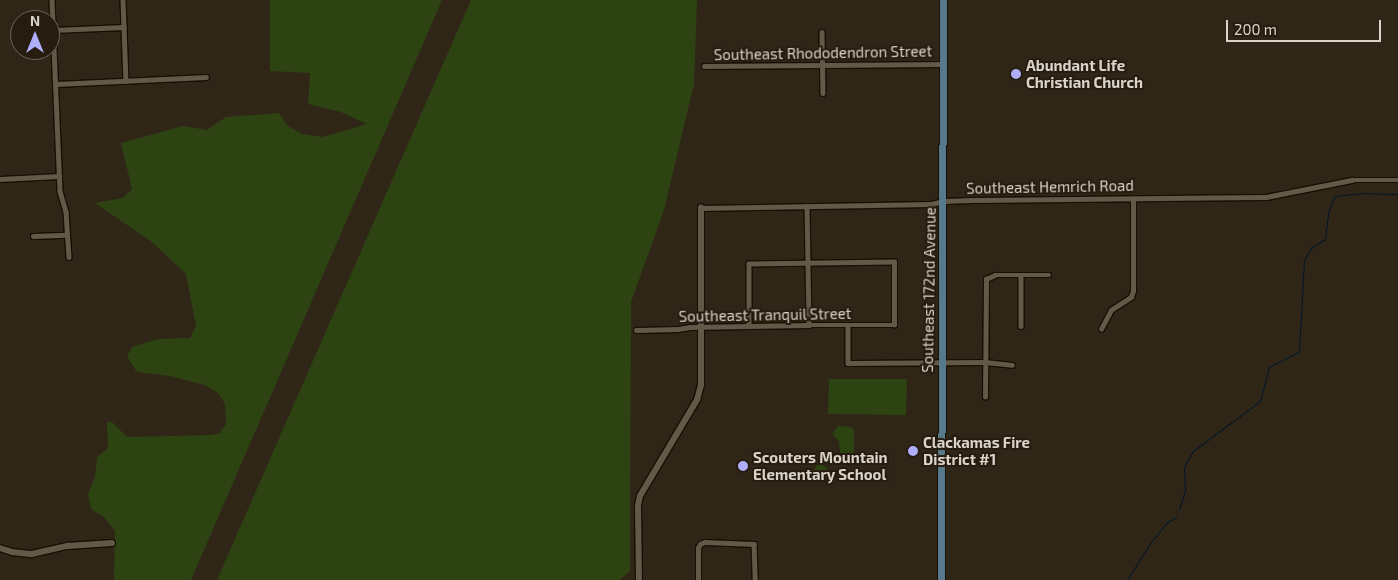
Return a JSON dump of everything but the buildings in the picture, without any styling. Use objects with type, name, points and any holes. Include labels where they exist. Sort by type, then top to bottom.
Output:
[{"type":"main road","name":"Southeast 172nd Avenue","points":[[941,580],[944,201],[943,0]]},
{"type":"street","points":[[122,0],[126,81]]},
{"type":"street","points":[[60,30],[124,27]]},
{"type":"street","points":[[822,32],[823,93]]},
{"type":"street","points":[[55,60],[60,191],[66,212],[69,257]]},
{"type":"street","name":"Southeast Rhododendron Street","points":[[704,66],[944,64]]},
{"type":"street","points":[[56,84],[206,77]]},
{"type":"street","points":[[0,178],[59,176]]},
{"type":"street","name":"Southeast Hemrich Road","points":[[701,208],[931,204],[944,201],[1266,197],[1352,180],[1398,180]]},
{"type":"street","points":[[1101,329],[1111,310],[1131,297],[1133,291],[1133,199]]},
{"type":"street","points":[[807,206],[809,325]]},
{"type":"street","points":[[639,580],[638,506],[640,496],[697,400],[701,385],[701,208]]},
{"type":"street","points":[[34,236],[67,235]]},
{"type":"street","name":"Southeast Tranquil Street","points":[[636,330],[749,326],[894,325],[894,262],[808,264]]},
{"type":"street","points":[[749,326],[749,264],[808,264]]},
{"type":"street","points":[[985,397],[986,279],[992,275],[1049,275]]},
{"type":"street","points":[[1021,275],[1021,326]]},
{"type":"street","points":[[848,325],[848,363],[985,362],[1012,365]]},
{"type":"street","points":[[0,548],[12,552],[32,554],[79,545],[112,542]]},
{"type":"street","points":[[698,580],[700,544],[754,544],[754,580]]},
{"type":"green space","points":[[270,0],[442,0],[191,580],[114,580],[115,531],[104,517],[91,509],[88,494],[95,477],[97,457],[108,448],[107,422],[112,422],[127,437],[211,435],[220,433],[226,424],[225,404],[219,394],[205,385],[169,376],[137,372],[127,357],[132,347],[158,339],[190,338],[196,326],[186,274],[152,242],[95,203],[123,198],[132,189],[121,143],[183,126],[207,130],[226,117],[279,113],[288,126],[302,134],[323,137],[367,124],[341,112],[308,104],[310,73],[270,71]]},
{"type":"green space","points":[[471,0],[697,0],[694,84],[664,210],[631,302],[630,571],[619,580],[217,580]]},
{"type":"green space","points":[[829,379],[907,379],[906,415],[828,414]]},
{"type":"green space","points":[[838,426],[851,427],[854,430],[854,451],[851,456],[846,456],[840,452],[839,441],[832,434]]},
{"type":"green space","points":[[819,463],[827,468],[818,483],[809,477]]},
{"type":"waterway","points":[[1179,509],[1185,492],[1184,467],[1193,451],[1260,401],[1269,367],[1299,352],[1304,261],[1311,248],[1325,239],[1328,213],[1335,196],[1363,193],[1398,194]]},
{"type":"waterway","points":[[1127,580],[1149,545],[1166,523],[1176,517]]},
{"type":"place","name":"Abundant Life Christian Church","points":[[1016,74]]},
{"type":"place","name":"Clackamas Fire District #1","points":[[913,451]]},
{"type":"place","name":"Scouters Mountain Elementary School","points":[[743,466]]}]
